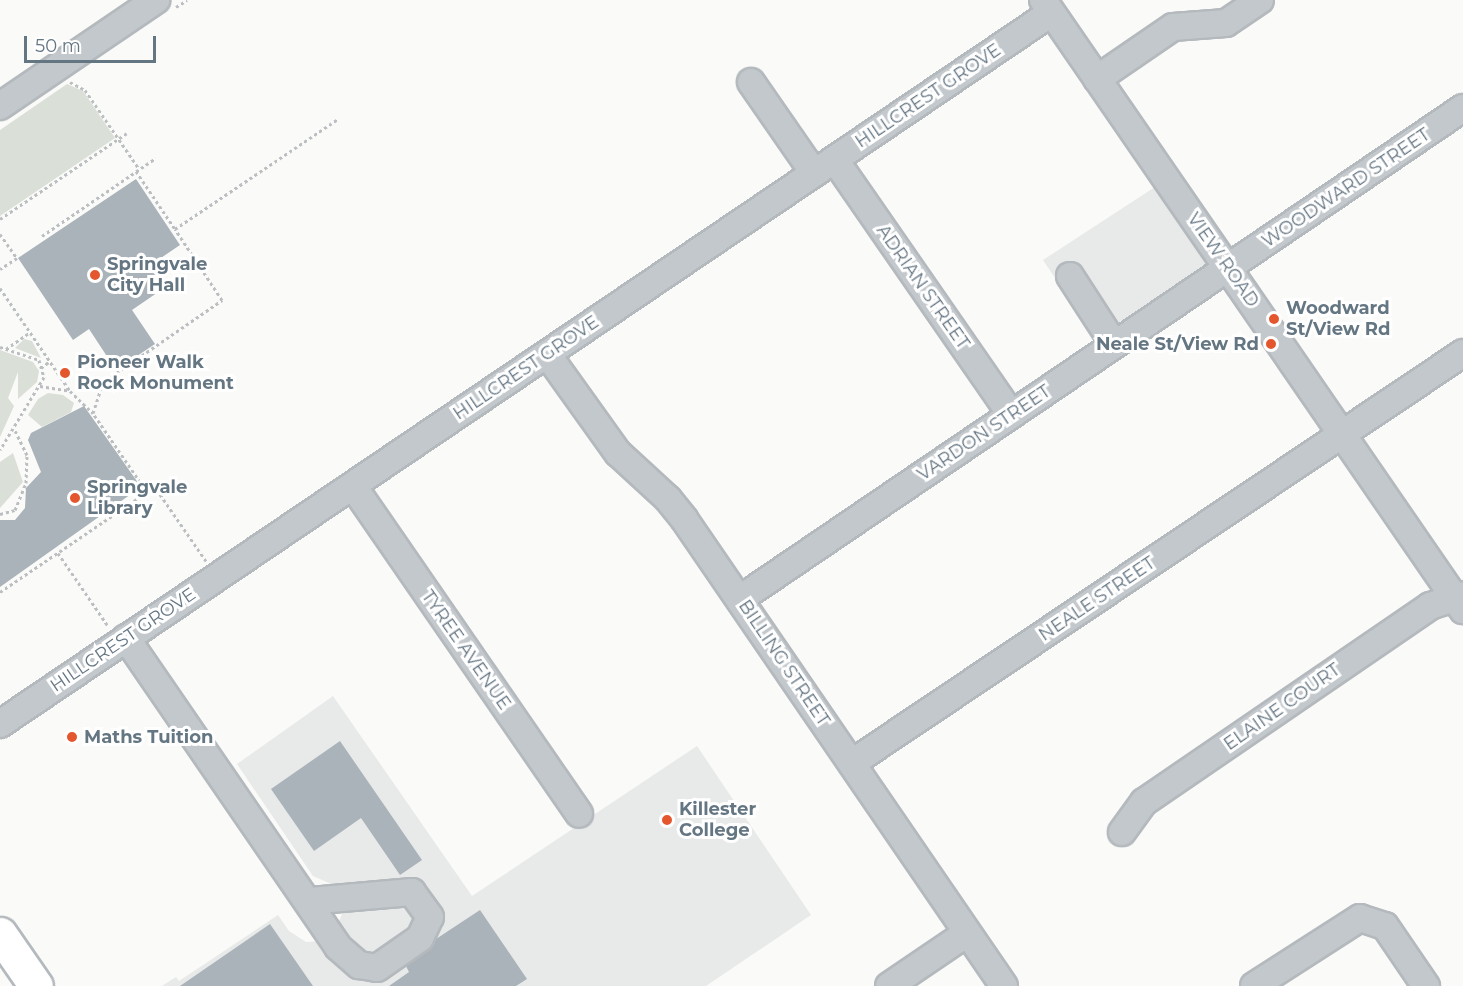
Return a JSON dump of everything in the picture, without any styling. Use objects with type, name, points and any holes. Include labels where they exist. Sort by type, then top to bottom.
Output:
[{"type":"highway","points":[[0,934],[36,986]]},
{"type":"street","points":[[0,106],[156,0]]},
{"type":"street","points":[[1097,79],[1173,27],[1226,23],[1260,0]]},
{"type":"street","name":"VIEW ROAD","points":[[1047,7],[1460,601]]},
{"type":"street","name":"HILLCREST GROVE","points":[[0,724],[118,634],[352,486],[825,167],[1047,7]]},
{"type":"street","name":"ADRIAN STREET","points":[[751,82],[825,167],[1011,414]]},
{"type":"street","name":"WOODWARD STREET","points":[[1228,267],[1463,108]]},
{"type":"street","name":"VARDON STREET","points":[[740,599],[1228,267]]},
{"type":"street","points":[[1070,276],[1114,344]]},
{"type":"street","name":"NEALE STREET","points":[[852,763],[1463,353]]},
{"type":"street","name":"BILLING STREET","points":[[547,354],[618,453],[668,499],[740,599],[1004,986]]},
{"type":"street","name":"TYREE AVENUE","points":[[352,486],[579,814]]},
{"type":"street","name":"ELAINE COURT","points":[[1122,832],[1154,795],[1430,606],[1460,601]]},
{"type":"street","points":[[118,634],[314,907]]},
{"type":"street","points":[[1254,986],[1360,918],[1385,926],[1426,986]]},
{"type":"street","points":[[889,986],[967,933]]},
{"type":"path","points":[[66,82],[85,90],[222,300],[112,376],[102,385],[93,413]]},
{"type":"path","points":[[175,229],[338,118]]},
{"type":"path","points":[[0,219],[127,134]]},
{"type":"path","points":[[42,236],[156,158]]},
{"type":"path","points":[[0,234],[17,258],[0,269]]},
{"type":"path","points":[[0,288],[70,391],[93,413],[147,492]]},
{"type":"path","points":[[6,349],[30,332]]},
{"type":"path","points":[[0,347],[39,360],[44,377],[15,430],[0,450]]},
{"type":"path","points":[[41,368],[50,361]]},
{"type":"path","points":[[40,386],[70,391]]},
{"type":"path","points":[[0,514],[15,510],[26,483],[27,455],[15,430]]},
{"type":"path","points":[[0,592],[155,487],[207,563]]},
{"type":"path","points":[[58,553],[118,634]]},
{"type":"shaded area","points":[[67,84],[83,91],[115,138],[0,216],[0,130]]},
{"type":"shaded area","points":[[1155,187],[1207,265],[1095,338],[1043,260]]},
{"type":"shaded area","points":[[24,339],[32,341],[41,358],[15,348]]},
{"type":"shaded area","points":[[0,350],[33,362],[39,371],[37,382],[18,399],[18,372],[8,398],[14,406],[0,437]]},
{"type":"shaded area","points":[[48,393],[63,395],[74,403],[71,412],[42,427],[28,415],[38,399]]},
{"type":"shaded area","points":[[13,453],[23,482],[0,508],[0,462]]},
{"type":"shaded area","name":"Killester College","points":[[333,696],[472,896],[697,746],[811,915],[706,986],[162,986],[176,977],[179,981],[278,915],[289,931],[306,942],[320,941],[340,919],[344,909],[339,893],[329,883],[313,876],[237,764]]},
{"type":"building","name":"Springvale City Hall","points":[[136,179],[180,245],[152,264],[167,286],[132,310],[155,344],[116,370],[89,329],[73,340],[18,258]]},
{"type":"building","name":"Springvale Library","points":[[84,406],[141,487],[0,587],[0,520],[15,520],[25,508],[26,488],[41,472],[28,440],[31,433]]},
{"type":"building","points":[[340,741],[422,860],[400,875],[361,818],[314,851],[271,789]]},
{"type":"building","points":[[480,910],[527,979],[516,986],[389,986],[409,972],[406,966],[429,950],[436,939]]},
{"type":"building","points":[[270,924],[313,986],[180,986]]},
{"type":"place","name":"Springvale City Hall","points":[[95,275]]},
{"type":"place","name":"Woodward St/View Rd","points":[[1274,319]]},
{"type":"place","name":"Neale St/View Rd","points":[[1271,344]]},
{"type":"place","name":"Pioneer Walk Rock Monument","points":[[65,373]]},
{"type":"place","name":"Springvale Library","points":[[75,498]]},
{"type":"place","name":"Maths Tuition","points":[[72,737]]},
{"type":"place","name":"Killester College","points":[[667,820]]}]
